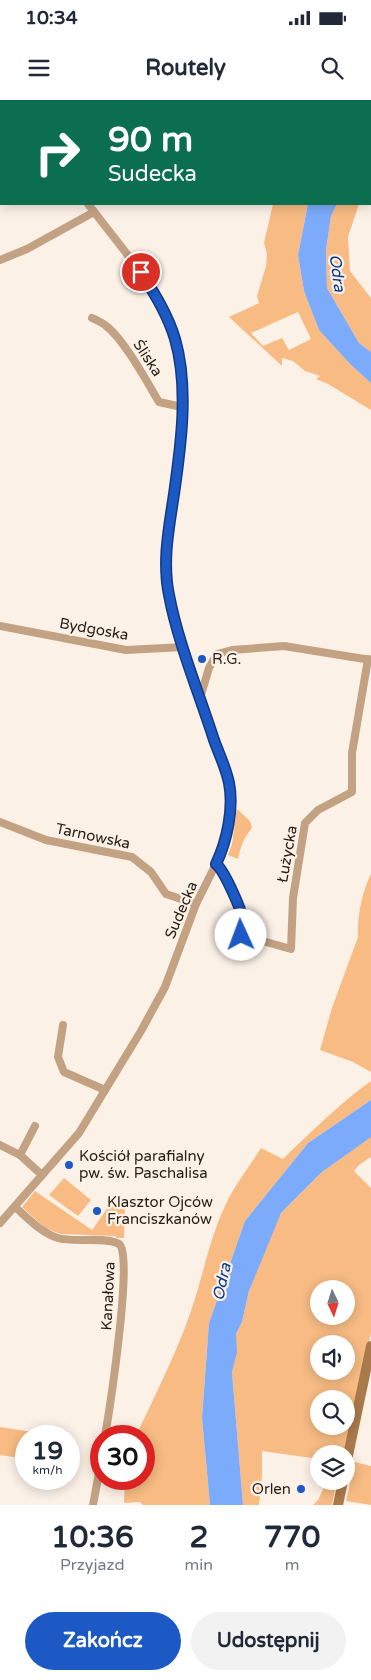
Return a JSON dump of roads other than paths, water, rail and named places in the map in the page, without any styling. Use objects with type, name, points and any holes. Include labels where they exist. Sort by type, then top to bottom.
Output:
[{"type":"street","name":"Sudecka","points":[[0,1223],[79,1133],[165,987],[196,904],[221,854],[230,819],[229,784],[184,647],[169,595],[166,571],[166,550],[177,474],[182,407],[182,372],[175,339],[160,303],[141,272],[89,205]]},
{"type":"street","points":[[0,260],[27,249],[94,212]]},
{"type":"street","name":"Śliska","points":[[92,318],[106,326],[120,342],[159,402],[182,407]]},
{"type":"street","name":"Bydgoska","points":[[0,626],[126,650],[184,647]]},
{"type":"street","points":[[200,698],[209,668],[217,654],[232,650],[284,646],[370,659]]},
{"type":"street","name":"Łużycka","points":[[216,864],[220,866],[230,886],[244,922],[241,935],[291,949],[293,898],[305,823],[318,810],[352,792],[352,753],[370,659]]},
{"type":"street","name":"Tarnowska","points":[[0,822],[46,840],[132,857],[151,872],[166,894],[196,904]]},
{"type":"street","points":[[63,1025],[58,1058],[64,1072],[105,1090]]},
{"type":"street","points":[[20,1155],[35,1126]]},
{"type":"street","points":[[0,1145],[20,1155],[42,1175]]},
{"type":"street","name":"Kanałowa","points":[[15,1207],[37,1226],[60,1239],[110,1242],[119,1244],[122,1247],[124,1255],[117,1360],[107,1425]]},
{"type":"street","points":[[350,1445],[371,1346]]},
{"type":"street","points":[[93,1505],[96,1490]]},
{"type":"street","points":[[338,1505],[341,1490]]},
{"type":"water","points":[[308,205],[336,205],[331,216],[326,250],[327,288],[359,343],[371,352],[371,383],[350,364],[319,330],[304,291],[298,255]]},
{"type":"water","points":[[371,1100],[371,1137],[322,1172],[281,1213],[249,1291],[242,1322],[236,1334],[237,1352],[232,1372],[243,1505],[210,1505],[202,1418],[209,1323],[245,1221],[308,1143]]},
{"type":"place","name":"R.G.","points":[[202,659]]},
{"type":"place","name":"Kościół parafialny pw. św. Paschalisa","points":[[69,1165]]},
{"type":"place","name":"Klasztor Ojców Franciszkanów","points":[[97,1211]]},
{"type":"place","name":"Orlen","points":[[301,1489]]},
{"type":"water label","name":"Odra","points":[[337,273]]},
{"type":"water label","name":"Odra","points":[[222,1282]]}]
